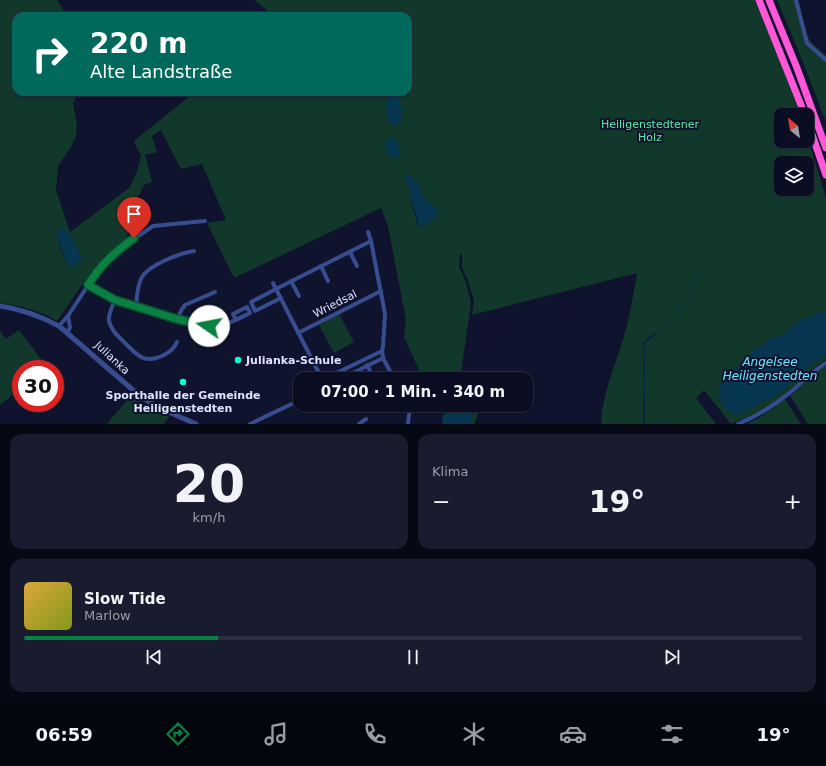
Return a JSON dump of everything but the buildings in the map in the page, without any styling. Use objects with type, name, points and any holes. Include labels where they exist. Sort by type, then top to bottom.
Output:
[{"type":"highway","points":[[759,0],[802,108]]},
{"type":"highway","points":[[769,0],[797,68],[826,148]]},
{"type":"highway","points":[[814,140],[826,175]]},
{"type":"street","points":[[796,0],[807,43],[826,60]]},
{"type":"street","points":[[59,326],[68,316],[98,270],[110,256],[153,226],[205,221]]},
{"type":"street","points":[[368,232],[381,291],[385,322],[382,351],[383,358],[390,372]]},
{"type":"street","points":[[280,298],[255,311],[251,302],[371,241]]},
{"type":"street","points":[[136,307],[140,282],[145,273],[151,268],[169,259],[186,252],[194,251]]},
{"type":"street","points":[[350,252],[357,266]]},
{"type":"street","points":[[321,266],[328,281]]},
{"type":"street","points":[[291,281],[299,296]]},
{"type":"street","points":[[272,282],[319,372]]},
{"type":"street","points":[[88,285],[115,300],[200,325],[226,325],[236,320]]},
{"type":"street","name":"Wriedsal","points":[[298,333],[381,291]]},
{"type":"street","points":[[177,319],[185,306],[215,292]]},
{"type":"street","points":[[115,300],[109,321],[112,328],[137,355],[143,358],[157,358],[170,352],[175,347],[177,342]]},
{"type":"street","name":"Julianka","points":[[0,306],[30,313],[59,326],[68,332],[141,397],[162,409],[196,424]]},
{"type":"street","points":[[68,316],[70,327],[68,332]]},
{"type":"street","points":[[338,372],[382,351]]},
{"type":"street","points":[[354,372],[383,358]]},
{"type":"street","points":[[738,424],[756,416],[770,407],[817,368],[826,363]]},
{"type":"street","points":[[367,365],[370,372]]},
{"type":"street","points":[[250,424],[293,403]]},
{"type":"street","points":[[408,424],[409,412]]},
{"type":"street","points":[[359,424],[366,419]]},
{"type":"green space","name":"Heiligenstedtener Holz","points":[[0,0],[57,0],[64,12],[12,12],[12,96],[76,96],[73,103],[77,126],[76,136],[71,147],[58,166],[56,190],[70,232],[129,188],[136,174],[141,156],[134,141],[190,96],[388,96],[392,125],[399,124],[401,121],[399,96],[412,96],[412,12],[270,12],[254,0],[755,0],[798,108],[774,108],[774,148],[811,148],[813,156],[774,156],[774,196],[814,196],[814,158],[826,198],[826,311],[797,322],[786,333],[770,339],[764,345],[759,346],[752,352],[747,360],[730,373],[721,384],[719,393],[720,399],[732,412],[737,415],[779,394],[793,380],[826,354],[826,359],[810,371],[786,394],[773,403],[753,415],[731,424],[704,390],[696,398],[716,424],[645,424],[645,343],[658,333],[656,332],[644,342],[643,424],[601,424],[603,404],[626,330],[637,273],[472,315],[474,301],[462,267],[462,254],[460,254],[459,267],[466,282],[471,303],[461,372],[421,372],[404,337],[406,320],[388,226],[381,208],[234,278],[207,223],[226,220],[202,164],[181,169],[161,130],[152,136],[157,152],[145,155],[152,182],[144,185],[139,195],[126,239],[105,255],[95,266],[57,321],[30,309],[0,303]],"holes":[[[409,174],[411,178],[419,185],[422,195],[437,210],[438,215],[420,227],[418,225],[410,194]],[[65,230],[82,257],[67,264],[56,234]]]},
{"type":"green space","points":[[777,0],[798,0],[805,30],[810,41],[826,56],[826,122],[799,52]]},
{"type":"green space","points":[[339,314],[354,342],[334,353],[319,325]]},
{"type":"green space","points":[[0,330],[6,339],[19,330],[42,360],[12,360],[12,395],[0,405]]},
{"type":"green space","points":[[826,365],[826,424],[808,424],[790,396],[818,370]]},
{"type":"green space","points":[[131,395],[140,402],[169,417],[164,424],[107,424]]},
{"type":"green space","points":[[785,399],[801,424],[746,424],[759,418]]},
{"type":"green space","points":[[470,412],[478,412],[474,424],[470,424],[473,415]]},
{"type":"water","points":[[388,96],[399,96],[402,117],[399,124],[392,125],[388,118],[386,109]]},
{"type":"water","points":[[393,137],[398,148],[399,156],[396,158],[391,157],[386,148],[387,140]]},
{"type":"water","points":[[407,174],[409,174],[411,178],[419,185],[422,195],[437,210],[438,215],[420,227],[410,196],[408,183],[404,178]]},
{"type":"water","points":[[60,228],[63,228],[66,231],[78,249],[82,262],[77,265],[72,266],[67,264],[56,234]]},
{"type":"water","name":"Angelsee Heiligenstedten","points":[[826,311],[826,354],[793,380],[779,394],[737,415],[729,411],[723,405],[719,388],[730,373],[747,360],[752,352],[759,346],[764,345],[770,339],[786,333],[800,320]]},
{"type":"water","points":[[446,412],[470,412],[473,415],[470,424],[442,424],[443,415]]},
{"type":"waterway","points":[[644,424],[645,343],[667,324],[687,301],[694,281],[703,269]]},
{"type":"place","name":"Julianka-Schule","points":[[238,360]]},
{"type":"place","name":"Sporthalle der Gemeinde Heiligenstedten","points":[[183,382]]},
{"type":"route","points":[[134,238],[110,256],[88,285],[115,300],[177,319],[209,326]]}]
